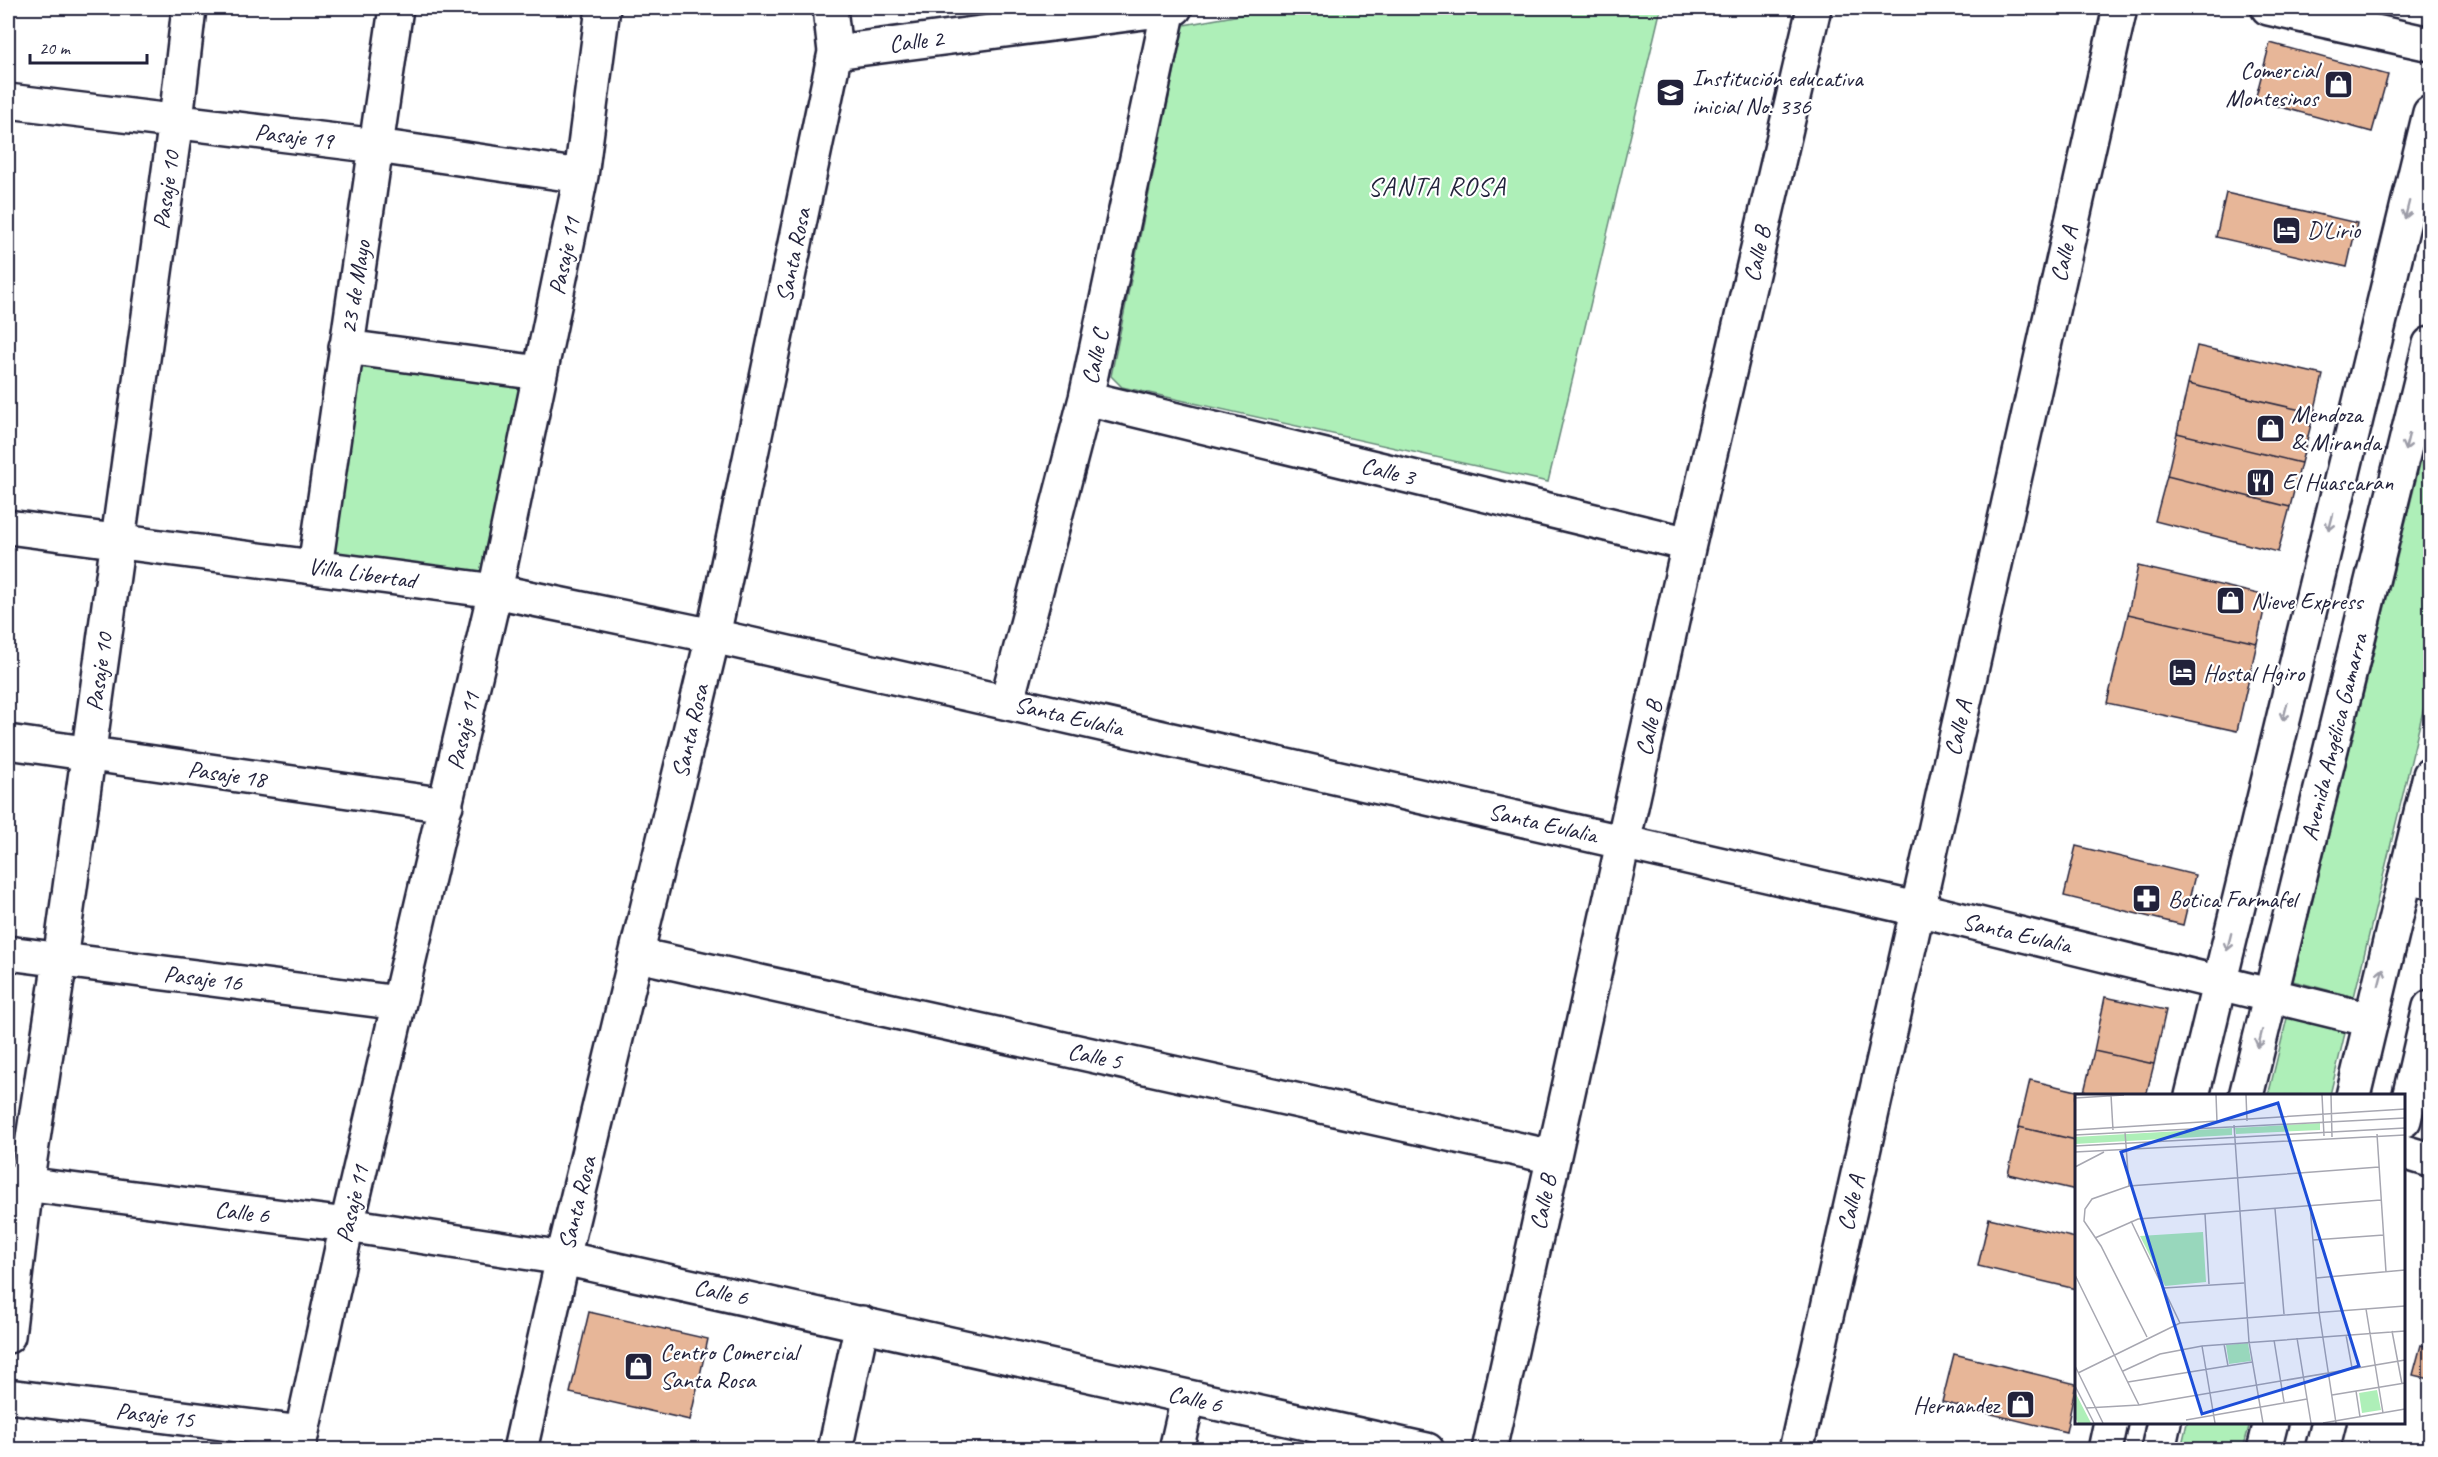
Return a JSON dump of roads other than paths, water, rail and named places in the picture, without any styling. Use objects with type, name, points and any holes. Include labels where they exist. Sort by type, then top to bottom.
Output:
[{"type":"street","name":"Pasaje 10","points":[[8,1336],[17,1183],[60,960],[176,120],[189,8]]},
{"type":"street","name":"23 de Mayo","points":[[315,567],[396,8]]},
{"type":"street","name":"Pasaje 11","points":[[300,1442],[347,1225],[495,591],[581,176],[603,8]]},
{"type":"street","name":"Santa Rosa","points":[[520,1449],[563,1258],[638,955],[713,636],[835,52],[830,8]]},
{"type":"street","name":"Calle 2","points":[[835,52],[1172,8]]},
{"type":"street","name":"Calle C","points":[[1007,701],[1086,398],[1172,8]]},
{"type":"street","name":"Calle B","points":[[1489,1449],[1689,544],[1814,8]]},
{"type":"street","name":"Calle A","points":[[1796,1449],[2120,8]]},
{"type":"street","points":[[2268,8],[2430,44]]},
{"type":"street","name":"Pasaje 19","points":[[8,101],[377,146],[581,176]]},
{"type":"street","points":[[2192,1094],[2430,113]]},
{"type":"street","name":"Avenida Angélica Gamarra","points":[[2246,1094],[2430,344]]},
{"type":"street","points":[[346,347],[540,373]]},
{"type":"street","name":"Calle 3","points":[[1086,398],[1689,544]]},
{"type":"street","name":"Villa Libertad","points":[[8,527],[495,591],[713,636]]},
{"type":"street","name":"Santa Eulalia","points":[[713,636],[1917,909],[2371,1020]]},
{"type":"street","name":"Pasaje 18","points":[[8,742],[446,805]]},
{"type":"street","points":[[2353,1094],[2371,1020],[2418,878],[2430,775]]},
{"type":"street","name":"Pasaje 16","points":[[8,953],[399,1003]]},
{"type":"street","name":"Calle 5","points":[[638,955],[1553,1157]]},
{"type":"street","points":[[2405,1112],[2430,1006]]},
{"type":"street","points":[[2405,1153],[2430,1160]]},
{"type":"street","name":"Calle 6","points":[[17,1183],[347,1225],[563,1258],[1427,1449]]},
{"type":"street","points":[[835,1449],[862,1323]]},
{"type":"street","name":"Pasaje 15","points":[[8,1396],[300,1442]]},
{"type":"street","points":[[1176,1449],[1188,1398]]},
{"type":"street","points":[[2105,1449],[2111,1424]]},
{"type":"street","points":[[2158,1449],[2164,1424]]},
{"type":"street","points":[[2264,1449],[2270,1424]]},
{"type":"street","points":[[2322,1449],[2328,1424]]},
{"type":"place","name":"Comercial Montesinos","points":[[2339,84]]},
{"type":"place","name":"Institución educativa inicial No. 336","points":[[1671,92]]},
{"type":"place","name":"D'Lirio","points":[[2286,230]]},
{"type":"place","name":"Mendoza & Miranda","points":[[2270,428]]},
{"type":"place","name":"El Huascaran","points":[[2261,482]]},
{"type":"place","name":"Nieve Express","points":[[2230,601]]},
{"type":"place","name":"Hostal Hgiro","points":[[2182,673]]},
{"type":"place","name":"Botica Farmafel","points":[[2147,899]]},
{"type":"place","name":"Centro Comercial Santa Rosa","points":[[639,1366]]},
{"type":"place","name":"Hernandez","points":[[2020,1405]]},
{"type":"district","name":"SANTA ROSA","points":[[1437,186]]}]
